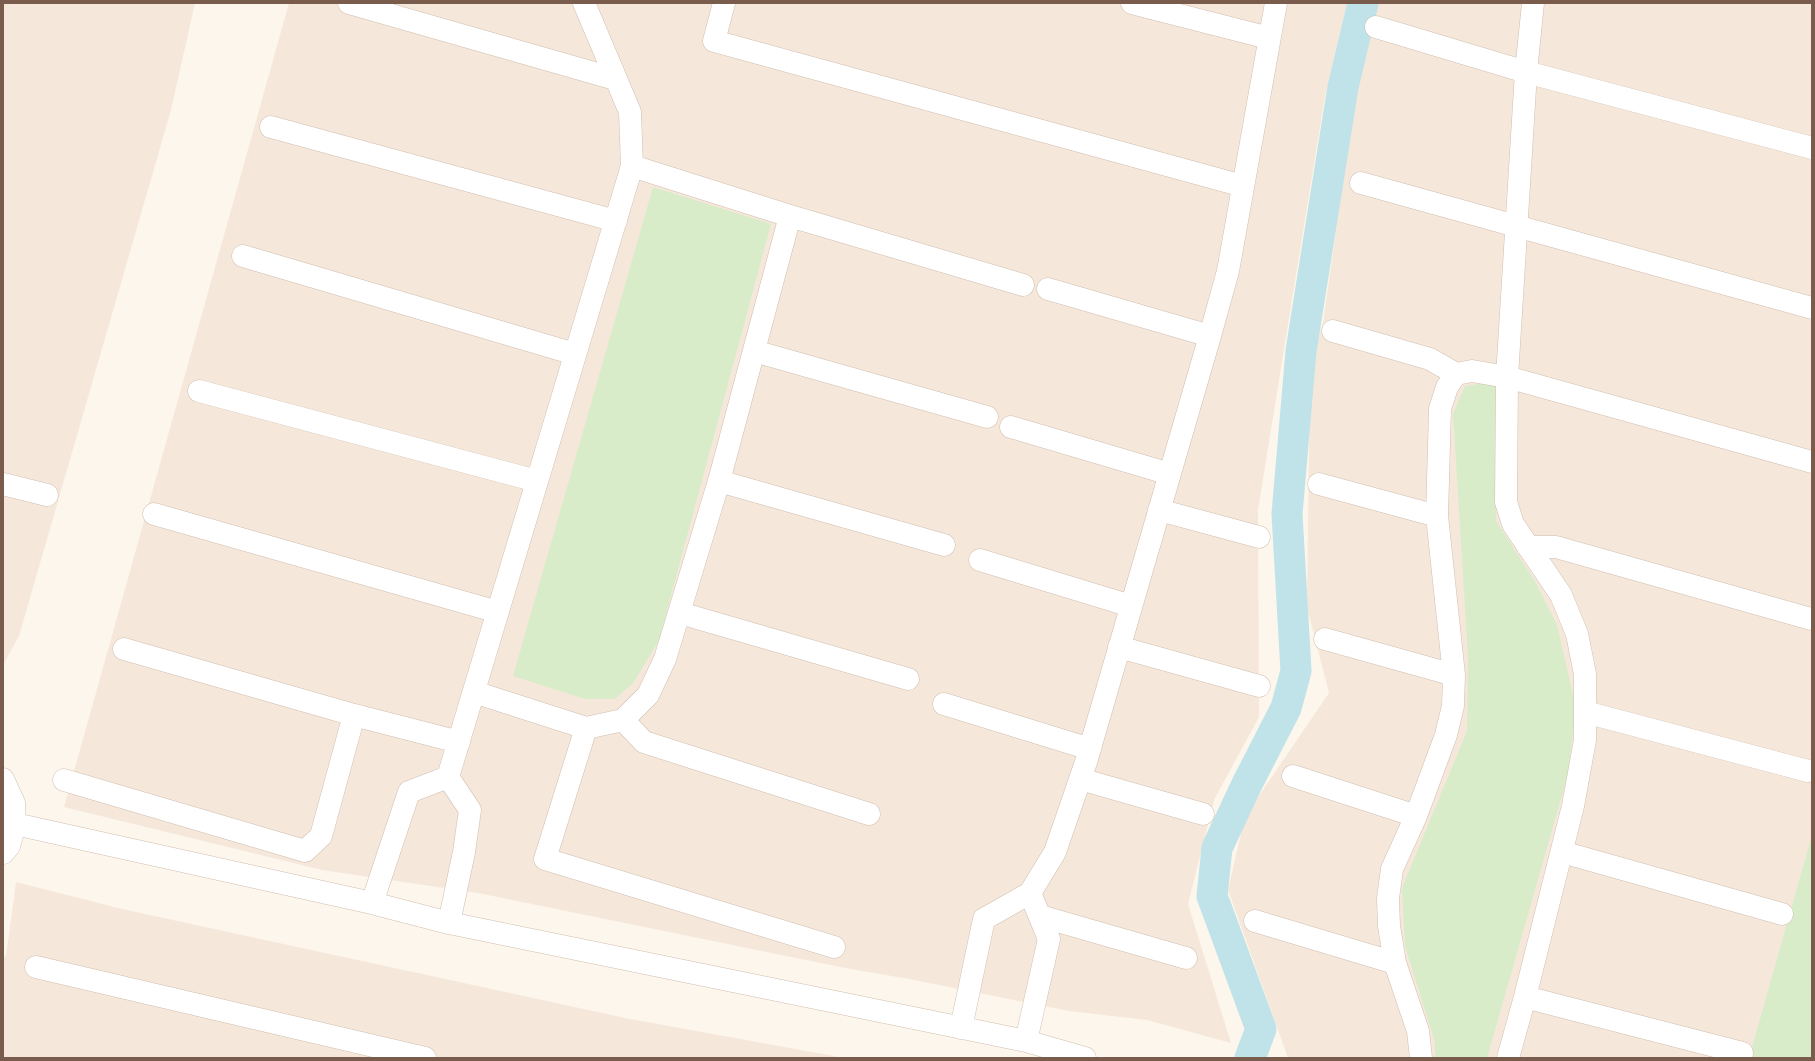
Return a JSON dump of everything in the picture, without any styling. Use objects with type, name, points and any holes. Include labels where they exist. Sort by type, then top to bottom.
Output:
[{"type":"street","points":[[349,3],[616,79]]},
{"type":"street","points":[[448,777],[632,166],[630,112],[584,3]]},
{"type":"street","points":[[724,3],[714,41],[1243,186]]},
{"type":"street","points":[[1132,3],[1269,38]]},
{"type":"street","points":[[961,1028],[984,919],[1030,893],[1055,852],[1090,749],[1228,271],[1276,3]]},
{"type":"street","points":[[1508,1058],[1562,852],[1573,806],[1585,740],[1585,674],[1577,634],[1561,595],[1513,524],[1506,502],[1507,377],[1526,72],[1533,3]]},
{"type":"street","points":[[1376,27],[1526,72],[1812,148]]},
{"type":"street","points":[[271,127],[616,221]]},
{"type":"street","points":[[632,166],[790,216],[1023,285]]},
{"type":"street","points":[[1362,183],[1812,308]]},
{"type":"street","points":[[474,692],[586,728],[623,720],[648,695],[665,660],[680,613],[719,481],[790,216]]},
{"type":"street","points":[[243,256],[575,354]]},
{"type":"street","points":[[1048,289],[1210,336]]},
{"type":"street","points":[[1332,331],[1430,359],[1456,374],[1472,371],[1507,377],[1812,462]]},
{"type":"street","points":[[754,351],[988,417]]},
{"type":"street","points":[[1421,1058],[1418,1030],[1395,962],[1389,926],[1388,898],[1392,869],[1416,816],[1446,735],[1453,706],[1454,675],[1437,516],[1440,409],[1447,387],[1456,374]]},
{"type":"street","points":[[199,391],[537,481]]},
{"type":"street","points":[[1011,427],[1170,474]]},
{"type":"street","points":[[719,481],[944,545]]},
{"type":"street","points":[[3,484],[47,496]]},
{"type":"street","points":[[1319,484],[1437,516]]},
{"type":"street","points":[[1159,510],[1259,537]]},
{"type":"street","points":[[154,514],[498,612]]},
{"type":"street","points":[[1528,547],[1556,547],[1811,619]]},
{"type":"street","points":[[980,560],[1131,606]]},
{"type":"street","points":[[680,613],[908,679]]},
{"type":"street","points":[[1325,639],[1454,675]]},
{"type":"street","points":[[1120,647],[1259,686]]},
{"type":"street","points":[[124,649],[354,715],[459,742]]},
{"type":"street","points":[[944,704],[1090,749]]},
{"type":"street","points":[[1585,712],[1808,771]]},
{"type":"street","points":[[64,780],[305,851],[320,836],[354,715]]},
{"type":"street","points":[[623,720],[644,742],[869,814]]},
{"type":"street","points":[[586,728],[545,860],[834,947]]},
{"type":"street","points":[[1293,776],[1416,816]]},
{"type":"street","points":[[372,903],[409,792],[448,777]]},
{"type":"street","points":[[448,777],[470,810],[464,852],[449,923]]},
{"type":"street","points":[[3,779],[14,803],[15,824],[9,846],[3,853]]},
{"type":"street","points":[[1080,779],[1203,814]]},
{"type":"street","points":[[15,824],[372,903],[449,923],[1026,1041],[1085,1058]]},
{"type":"street","points":[[1562,852],[1782,914]]},
{"type":"street","points":[[1026,1041],[1049,939],[1030,893]]},
{"type":"street","points":[[1040,916],[1186,958]]},
{"type":"street","points":[[1255,921],[1395,962]]},
{"type":"street","points":[[36,967],[425,1058]]},
{"type":"street","points":[[1525,997],[1742,1054]]},
{"type":"shaded area","points":[[3,3],[195,3],[171,110],[19,636],[3,665]]},
{"type":"shaded area","points":[[289,3],[1347,3],[1325,96],[1258,510],[1259,717],[1214,800],[1188,904],[1231,1043],[1147,1020],[1069,1011],[909,979],[845,968],[478,893],[322,870],[64,807]]},
{"type":"shaded area","points":[[1370,3],[1812,3],[1812,1058],[1288,1058],[1228,890],[1245,816],[1329,693],[1307,608],[1310,363],[1323,323],[1365,25]]},
{"type":"shaded area","points":[[16,882],[122,909],[630,1019],[845,1058],[3,1058],[3,954],[6,957]]},
{"type":"green space","points":[[653,187],[771,224],[659,640],[634,682],[615,699],[585,699],[513,676]]},
{"type":"green space","points":[[1484,383],[1498,386],[1496,521],[1536,583],[1557,625],[1576,708],[1568,774],[1487,1058],[1435,1058],[1435,1042],[1405,946],[1402,888],[1467,731],[1468,656],[1453,414],[1465,386]]},
{"type":"green space","points":[[1812,835],[1812,1058],[1749,1058]]},
{"type":"waterway","points":[[1250,1058],[1261,1029],[1212,896],[1217,848],[1247,784],[1286,708],[1296,671],[1287,514],[1301,351],[1343,87],[1363,3]]}]
